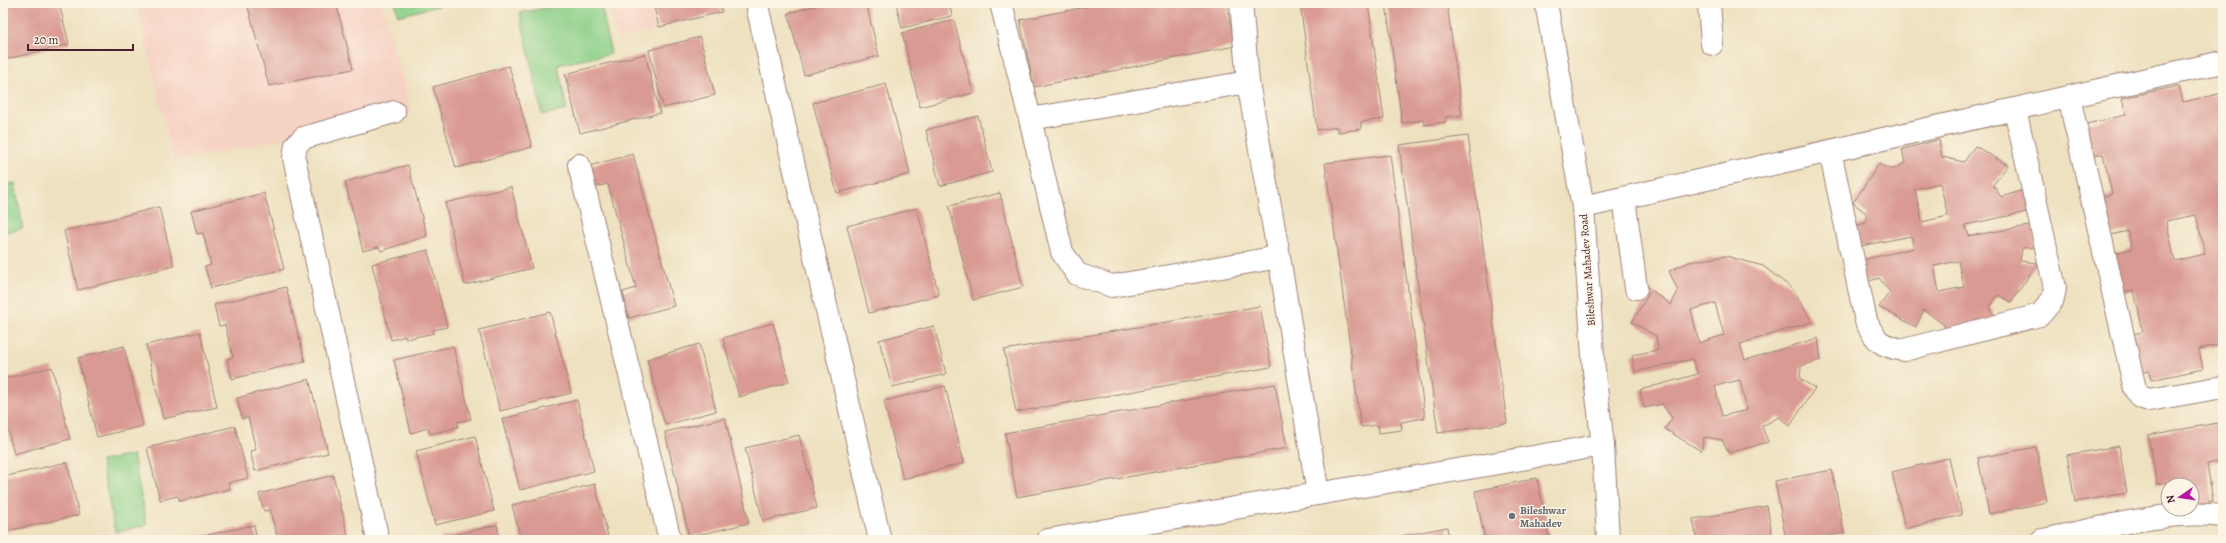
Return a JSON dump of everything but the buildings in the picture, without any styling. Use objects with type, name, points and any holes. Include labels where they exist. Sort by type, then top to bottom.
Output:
[{"type":"street","points":[[1001,3],[1062,252],[1077,274],[1112,286],[1279,257]]},
{"type":"street","points":[[1241,3],[1248,82],[1279,257],[1318,494]]},
{"type":"street","name":"Bileshwar Mahadev Road","points":[[1546,3],[1583,207],[1594,371],[1603,445],[1608,540]]},
{"type":"street","points":[[1709,3],[1712,44]]},
{"type":"street","points":[[758,10],[880,540]]},
{"type":"street","points":[[1583,207],[2218,63],[2223,64]]},
{"type":"street","points":[[1030,119],[1248,82]]},
{"type":"street","points":[[2069,97],[2135,389],[2140,397],[2149,400],[2223,388]]},
{"type":"street","points":[[1830,151],[1866,321],[1874,338],[1886,347],[1904,350],[2040,315],[2053,299],[2055,288],[2015,109]]},
{"type":"street","points":[[378,540],[294,158],[296,145],[303,138],[394,112]]},
{"type":"street","points":[[578,165],[670,540]]},
{"type":"street","points":[[1624,198],[1636,288]]},
{"type":"street","points":[[1048,540],[1603,445]]},
{"type":"street","points":[[2042,540],[2162,517],[2198,513],[2223,516]]},
{"type":"shaded area","points":[[136,3],[382,3],[412,113],[174,161]]},
{"type":"shaded area","points":[[607,3],[651,3],[656,30],[617,39]]},
{"type":"green space","points":[[395,3],[449,3],[398,16]]},
{"type":"green space","points":[[570,3],[601,3],[611,54],[558,65],[567,110],[542,115],[520,13]]},
{"type":"green space","points":[[15,183],[23,228],[3,233],[3,185]]},
{"type":"green space","points":[[133,455],[147,525],[115,532],[101,461]]},
{"type":"place","name":"Bileshwar Mahadev","points":[[1512,516]]}]
